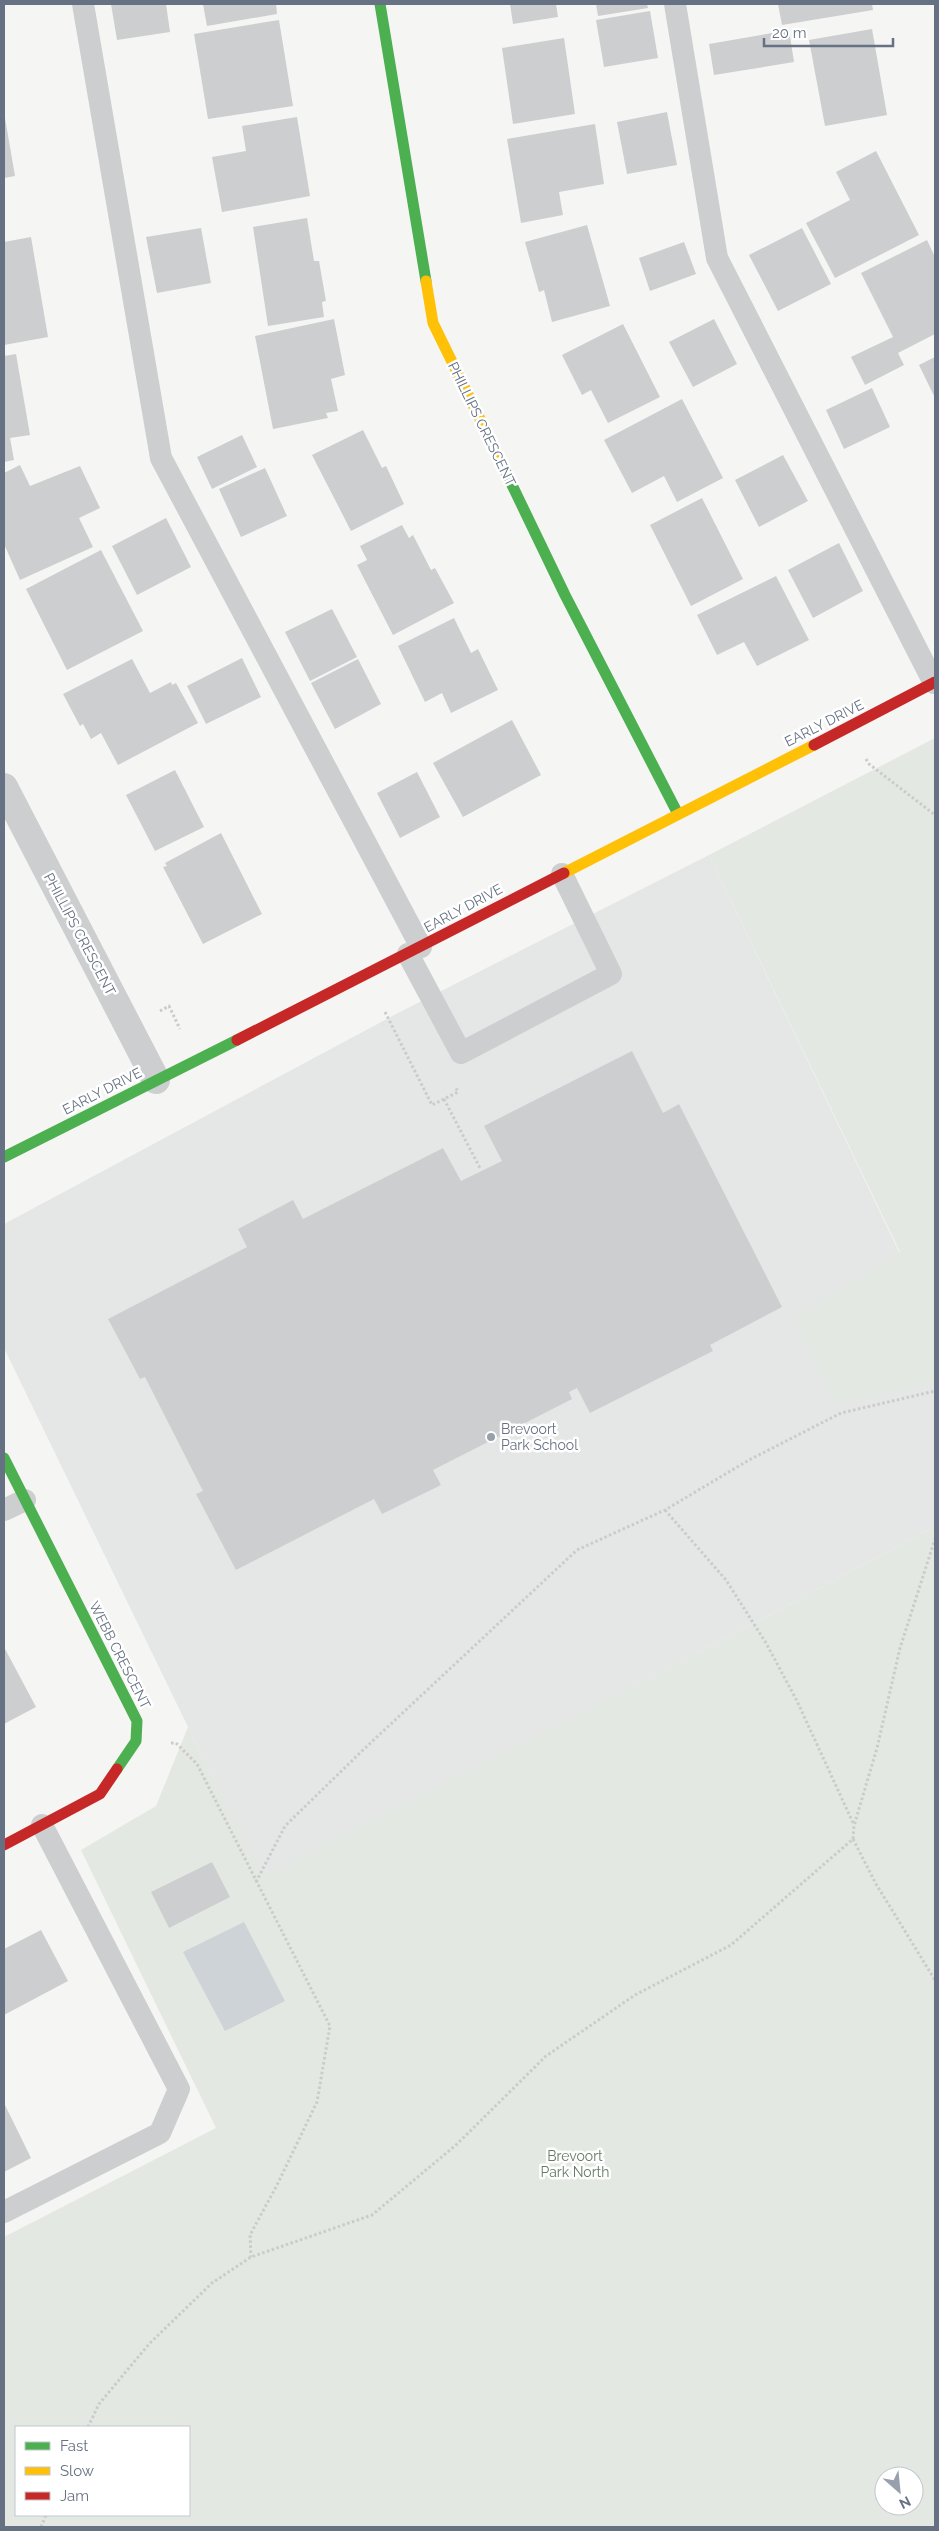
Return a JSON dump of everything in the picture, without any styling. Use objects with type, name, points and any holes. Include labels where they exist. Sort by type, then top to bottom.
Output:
[{"type":"street","name":"PHILLIPS CRESCENT","points":[[380,4],[433,323],[565,594],[678,814]]},
{"type":"street","name":"EARLY DRIVE","points":[[4,1158],[415,951],[935,682]]},
{"type":"street","name":"PHILLIPS CRESCENT","points":[[4,787],[156,1080]]},
{"type":"street","name":"WEBB CRESCENT","points":[[4,1458],[137,1721],[136,1741],[100,1794],[4,1844]]},
{"type":"lane","points":[[83,4],[160,458],[415,951],[461,1053],[612,974],[562,874]]},
{"type":"lane","points":[[675,4],[717,258],[935,682]]},
{"type":"lane","points":[[4,1510],[24,1500]]},
{"type":"lane","points":[[4,2212],[160,2133],[179,2089],[42,1825]]},
{"type":"path","points":[[869,764],[935,814]]},
{"type":"path","points":[[444,1099],[481,1170]]},
{"type":"path","points":[[256,1882],[285,1826],[577,1550],[665,1510],[749,1460],[842,1413],[935,1391]]},
{"type":"path","points":[[665,1510],[726,1580],[766,1643],[797,1701],[854,1826]]},
{"type":"path","points":[[935,1539],[900,1648],[877,1748],[854,1826],[853,1839],[876,1884],[935,1980]]},
{"type":"path","points":[[176,1743],[197,1764],[330,2026],[318,2102],[250,2236],[251,2257]]},
{"type":"path","points":[[88,2426],[99,2404],[149,2344],[212,2284],[251,2257],[372,2214],[456,2145],[546,2056],[635,1995],[731,1946],[853,1839]]},
{"type":"shaded area","name":"Brevoort Park School","points":[[709,855],[935,1327],[935,1526],[734,1634],[265,1877],[188,1727],[4,1348],[4,1224],[398,1013]]},
{"type":"shaded area","points":[[244,1922],[285,2001],[225,2031],[183,1952]]},
{"type":"green space","points":[[935,738],[935,1382],[837,1406],[793,1319],[900,1252],[709,855]]},
{"type":"green space","name":"Brevoort Park North","points":[[935,1526],[935,2527],[4,2527],[4,2237],[216,2128],[81,1850],[156,1806],[188,1727],[265,1876],[734,1634]]},
{"type":"building","points":[[111,4],[166,4],[170,32],[117,40]]},
{"type":"building","points":[[203,4],[276,4],[277,14],[207,26]]},
{"type":"building","points":[[510,4],[556,4],[558,17],[513,24]]},
{"type":"building","points":[[596,4],[647,4],[648,8],[598,16]]},
{"type":"building","points":[[778,4],[872,4],[873,10],[782,25]]},
{"type":"building","points":[[650,11],[658,58],[604,67],[596,20]]},
{"type":"building","points":[[279,20],[293,106],[208,119],[194,34]]},
{"type":"building","points":[[872,29],[887,115],[825,126],[809,40]]},
{"type":"building","points":[[789,30],[794,62],[714,75],[709,44]]},
{"type":"building","points":[[564,38],[575,114],[513,124],[502,48]]},
{"type":"building","points":[[667,112],[677,165],[627,174],[617,122]]},
{"type":"building","points":[[297,117],[310,196],[222,212],[212,157],[246,151],[242,126]]},
{"type":"building","points":[[4,119],[15,176],[4,178]]},
{"type":"building","points":[[595,124],[604,184],[559,192],[563,215],[521,223],[507,139]]},
{"type":"building","points":[[876,151],[919,235],[835,278],[806,223],[850,200],[836,172]]},
{"type":"building","points":[[307,218],[314,261],[319,261],[326,301],[322,302],[324,317],[268,326],[253,227]]},
{"type":"building","points":[[587,225],[610,306],[552,322],[544,290],[539,292],[525,242]]},
{"type":"building","points":[[201,228],[211,283],[157,293],[146,237]]},
{"type":"building","points":[[802,228],[831,284],[778,311],[749,255]]},
{"type":"building","points":[[31,237],[48,337],[4,345],[4,242]]},
{"type":"building","points":[[927,240],[935,257],[935,334],[898,353],[904,365],[865,385],[851,357],[893,337],[861,273]]},
{"type":"building","points":[[684,242],[696,274],[650,291],[639,258]]},
{"type":"building","points":[[334,319],[345,375],[331,379],[338,411],[326,413],[328,418],[273,429],[255,336]]},
{"type":"building","points":[[714,319],[737,364],[693,387],[669,342]]},
{"type":"building","points":[[623,324],[660,397],[608,423],[591,390],[582,395],[562,355]]},
{"type":"building","points":[[16,354],[30,435],[10,438],[14,460],[4,462],[4,356]]},
{"type":"building","points":[[935,357],[935,398],[919,365]]},
{"type":"building","points":[[872,388],[890,427],[844,449],[826,410]]},
{"type":"building","points":[[682,399],[723,478],[677,502],[664,476],[632,493],[604,440]]},
{"type":"building","points":[[363,430],[382,468],[386,466],[404,504],[351,531],[312,455]]},
{"type":"building","points":[[242,435],[257,467],[212,489],[197,457]]},
{"type":"building","points":[[783,455],[808,501],[759,527],[735,480]]},
{"type":"building","points":[[20,465],[30,486],[80,466],[100,508],[79,518],[93,547],[20,580],[4,544],[4,473]]},
{"type":"building","points":[[265,468],[287,516],[241,537],[219,489]]},
{"type":"building","points":[[702,498],[743,579],[691,606],[650,525]]},
{"type":"building","points":[[166,518],[191,567],[137,595],[112,546]]},
{"type":"building","points":[[402,525],[409,538],[413,535],[431,570],[435,568],[454,603],[393,635],[357,565],[367,560],[360,546]]},
{"type":"building","points":[[839,543],[863,591],[813,618],[788,570]]},
{"type":"building","points":[[101,550],[143,631],[67,670],[26,589]]},
{"type":"building","points":[[776,576],[809,640],[757,666],[744,642],[717,655],[697,615]]},
{"type":"building","points":[[332,609],[357,657],[310,681],[285,632]]},
{"type":"building","points":[[454,618],[471,653],[478,649],[498,690],[451,713],[442,693],[425,702],[398,646]]},
{"type":"building","points":[[242,658],[261,697],[206,724],[187,686]]},
{"type":"building","points":[[132,659],[150,693],[171,682],[172,685],[176,683],[198,723],[118,765],[101,733],[91,739],[83,724],[80,726],[63,694]]},
{"type":"building","points":[[358,659],[381,704],[335,729],[311,683]]},
{"type":"building","points":[[512,720],[541,775],[463,817],[433,763]]},
{"type":"building","points":[[175,770],[204,827],[155,851],[126,795]]},
{"type":"building","points":[[417,772],[440,817],[400,838],[377,793]]},
{"type":"building","points":[[221,833],[262,914],[203,944],[163,867],[167,866],[165,863]]},
{"type":"building","points":[[632,1051],[663,1113],[679,1104],[782,1307],[710,1345],[713,1351],[590,1413],[577,1388],[569,1392],[572,1399],[433,1470],[441,1485],[382,1514],[374,1499],[236,1570],[196,1494],[203,1491],[145,1377],[140,1379],[108,1319],[247,1247],[238,1229],[293,1200],[303,1219],[443,1148],[461,1181],[502,1161],[484,1126]]},
{"type":"building","points":[[4,1647],[36,1707],[4,1724]]},
{"type":"building","points":[[212,1862],[230,1897],[169,1928],[151,1892]]},
{"type":"building","points":[[41,1930],[68,1981],[4,2015],[4,1949]]},
{"type":"building","points":[[4,2103],[31,2158],[4,2172]]},
{"type":"traffic: fast","points":[[380,4],[426,281]]},
{"type":"traffic: fast","points":[[500,460],[565,595],[678,814]]},
{"type":"traffic: fast","points":[[4,1157],[237,1040]]},
{"type":"traffic: fast","points":[[4,1458],[137,1721],[136,1741],[117,1769]]},
{"type":"traffic: slow","points":[[426,281],[433,323],[500,460]]},
{"type":"traffic: slow","points":[[564,873],[814,745]]},
{"type":"traffic: jam","points":[[814,745],[935,682]]},
{"type":"traffic: jam","points":[[237,1040],[564,873]]},
{"type":"traffic: jam","points":[[4,1845],[100,1794],[117,1769]]},
{"type":"place","name":"Brevoort Park School","points":[[491,1437]]}]
